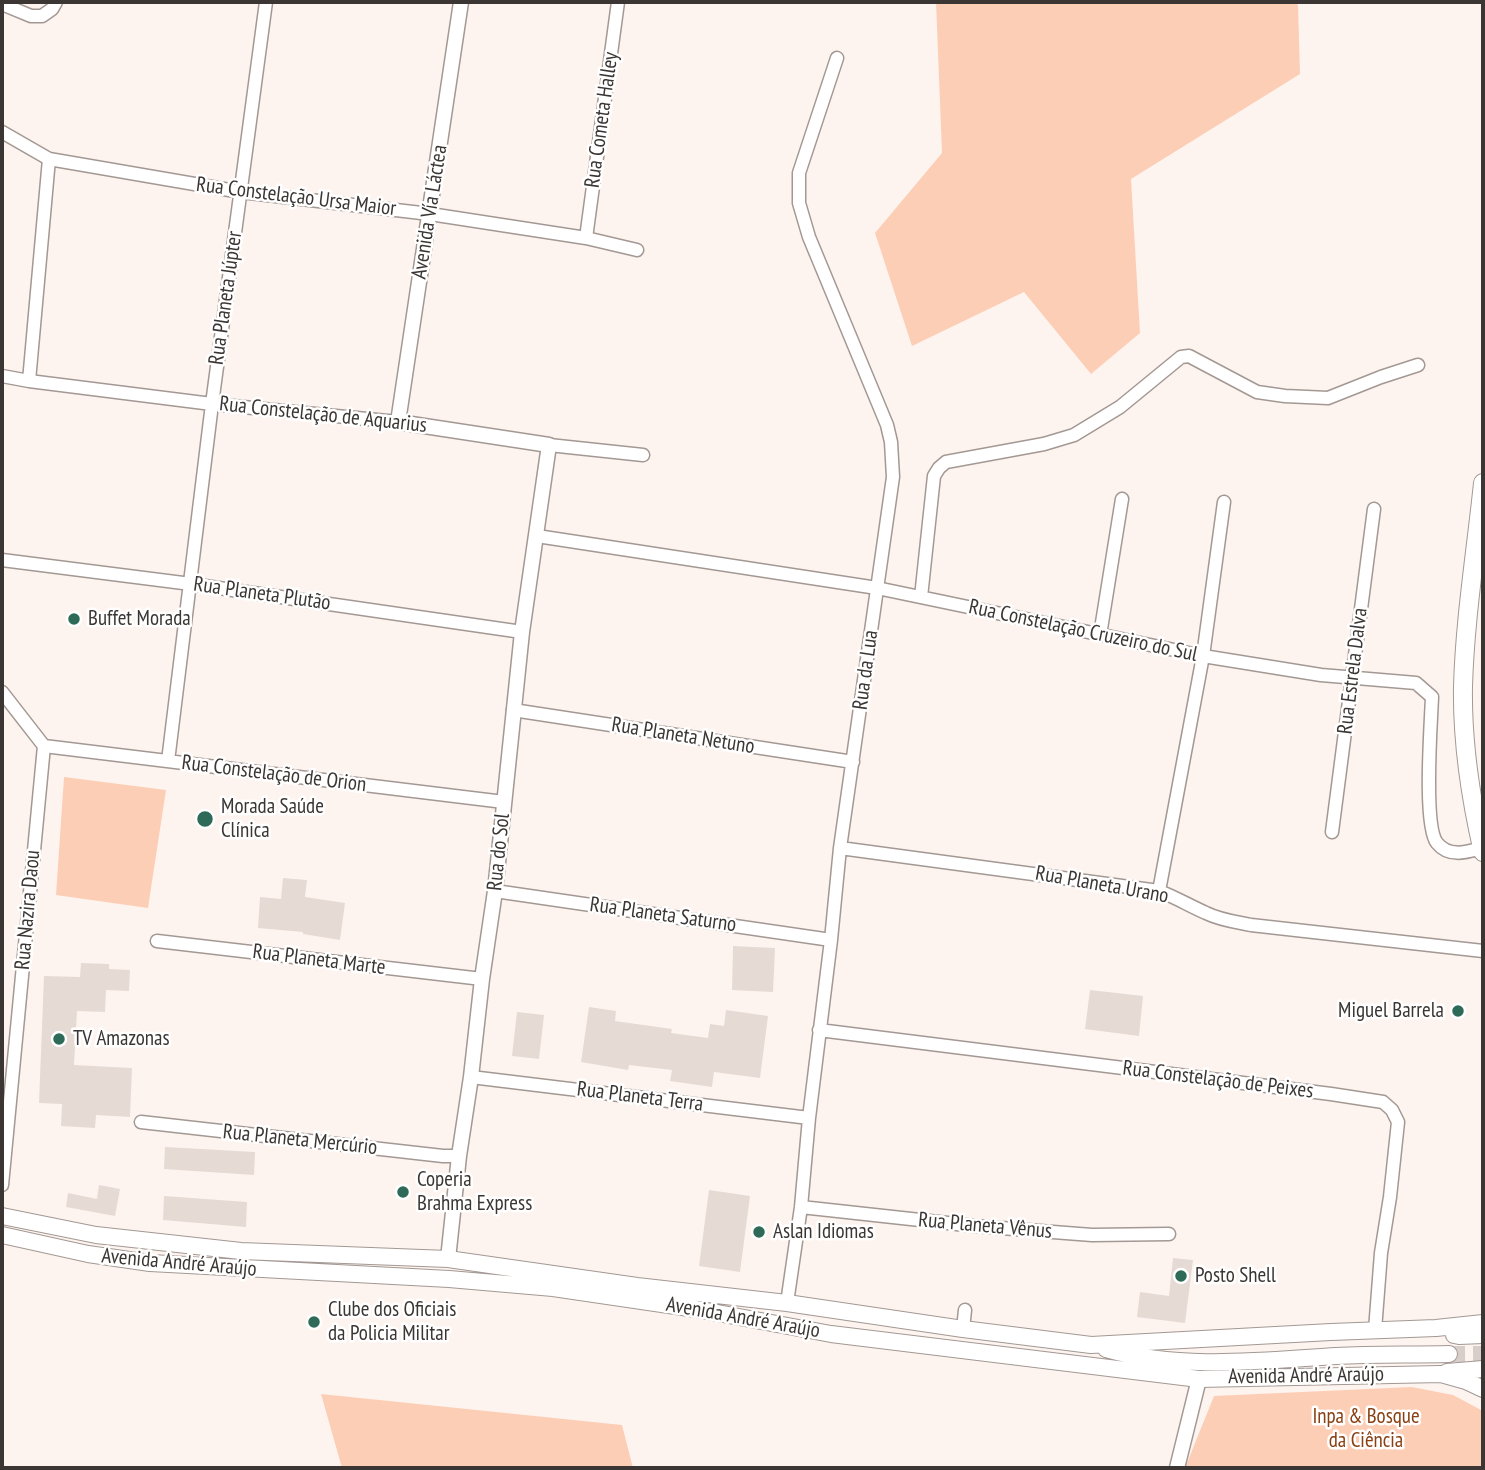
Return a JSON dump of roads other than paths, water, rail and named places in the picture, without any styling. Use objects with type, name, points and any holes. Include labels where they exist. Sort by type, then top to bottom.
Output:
[{"type":"main road","points":[[1483,484],[1483,498]]},
{"type":"main road","points":[[1483,484],[1463,686],[1467,756],[1483,850]]},
{"type":"main road","name":"Avenida André Araújo","points":[[2,1216],[96,1235],[241,1251],[447,1259],[1091,1345],[1436,1328],[1483,1323]]},
{"type":"main road","name":"Avenida André Araújo","points":[[2,1235],[88,1254],[150,1263],[449,1279],[553,1288],[696,1309],[845,1336],[1199,1379],[1441,1374],[1483,1389]]},
{"type":"main road","points":[[1436,1328],[1459,1336],[1483,1335]]},
{"type":"main road","points":[[1091,1345],[1132,1357],[1223,1363],[1448,1354]]},
{"type":"main road","points":[[1441,1374],[1483,1369]]},
{"type":"street","points":[[2,4],[32,16],[42,16],[52,9],[56,2]]},
{"type":"street","name":"Rua Planeta Júpter","points":[[168,761],[266,2]]},
{"type":"street","name":"Avenida Vía Láctea","points":[[398,422],[461,2]]},
{"type":"street","name":"Rua Cometa Halley","points":[[586,238],[618,2]]},
{"type":"street","name":"Rua da Lua","points":[[788,1303],[841,848],[894,477],[891,442],[878,403],[809,237],[799,203],[799,173],[837,58]]},
{"type":"street","name":"Rua Constelação Ursa Maior","points":[[2,132],[49,159],[241,192],[430,214],[586,238],[637,250]]},
{"type":"street","points":[[29,381],[49,159]]},
{"type":"street","points":[[921,597],[934,476],[946,462],[1044,444],[1074,435],[1120,407],[1181,357],[1189,356],[1257,392],[1328,398],[1418,365]]},
{"type":"street","name":"Rua Constelação de Aquarius","points":[[2,376],[212,404],[398,422],[643,455]]},
{"type":"street","name":"Rua do Sol","points":[[447,1259],[495,891],[522,632],[549,444]]},
{"type":"street","points":[[1100,635],[1122,499]]},
{"type":"street","points":[[1159,891],[1203,656],[1224,502]]},
{"type":"street","name":"Rua Estrela Dalva","points":[[1332,832],[1374,509]]},
{"type":"street","name":"Rua Constelação Cruzeiro do Sul","points":[[537,536],[877,588],[1203,656],[1295,671],[1416,683],[1432,697],[1429,806],[1436,842],[1447,851],[1461,854],[1483,850]]},
{"type":"street","name":"Rua Planeta Plutão","points":[[2,559],[522,632]]},
{"type":"street","points":[[2,692],[44,746]]},
{"type":"street","name":"Rua Planeta Netuno","points":[[513,710],[853,762]]},
{"type":"street","name":"Rua Constelação de Orion","points":[[44,746],[504,802]]},
{"type":"street","name":"Rua Nazira Daou","points":[[2,1185],[44,746]]},
{"type":"street","name":"Rua Planeta Urano","points":[[841,848],[1159,891],[1179,898],[1208,914],[1251,925],[1483,951]]},
{"type":"street","name":"Rua Planeta Saturno","points":[[495,891],[831,940]]},
{"type":"street","name":"Rua Planeta Marte","points":[[156,941],[482,979]]},
{"type":"street","name":"Rua Constelação de Peixes","points":[[819,1030],[1383,1102],[1392,1110],[1398,1122],[1381,1253],[1375,1330]]},
{"type":"street","name":"Rua Planeta Terra","points":[[471,1077],[809,1118]]},
{"type":"street","name":"Rua Planeta Mercúrio","points":[[141,1122],[459,1156]]},
{"type":"street","name":"Rua Planeta Vênus","points":[[801,1207],[1079,1234],[1170,1234]]},
{"type":"street","points":[[963,1329],[965,1310]]},
{"type":"street","points":[[1177,1468],[1199,1379]]},
{"type":"tunnel","points":[[1449,1354],[1483,1354]]},
{"type":"place","name":"Buffet Morada","points":[[74,619]]},
{"type":"place","name":"Morada Saúde Clínica","points":[[205,819]]},
{"type":"place","name":"Miguel Barrela","points":[[1458,1011]]},
{"type":"place","name":"TV Amazonas","points":[[59,1039]]},
{"type":"place","name":"Coperia Brahma Express","points":[[403,1192]]},
{"type":"place","name":"Aslan Idiomas","points":[[759,1232]]},
{"type":"place","name":"Posto Shell","points":[[1181,1276]]},
{"type":"place","name":"Clube dos Oficiais da Policia Militar","points":[[314,1322]]},
{"type":"park label","name":"Inpa & Bosque da Ciência","points":[[1366,1429]]}]
